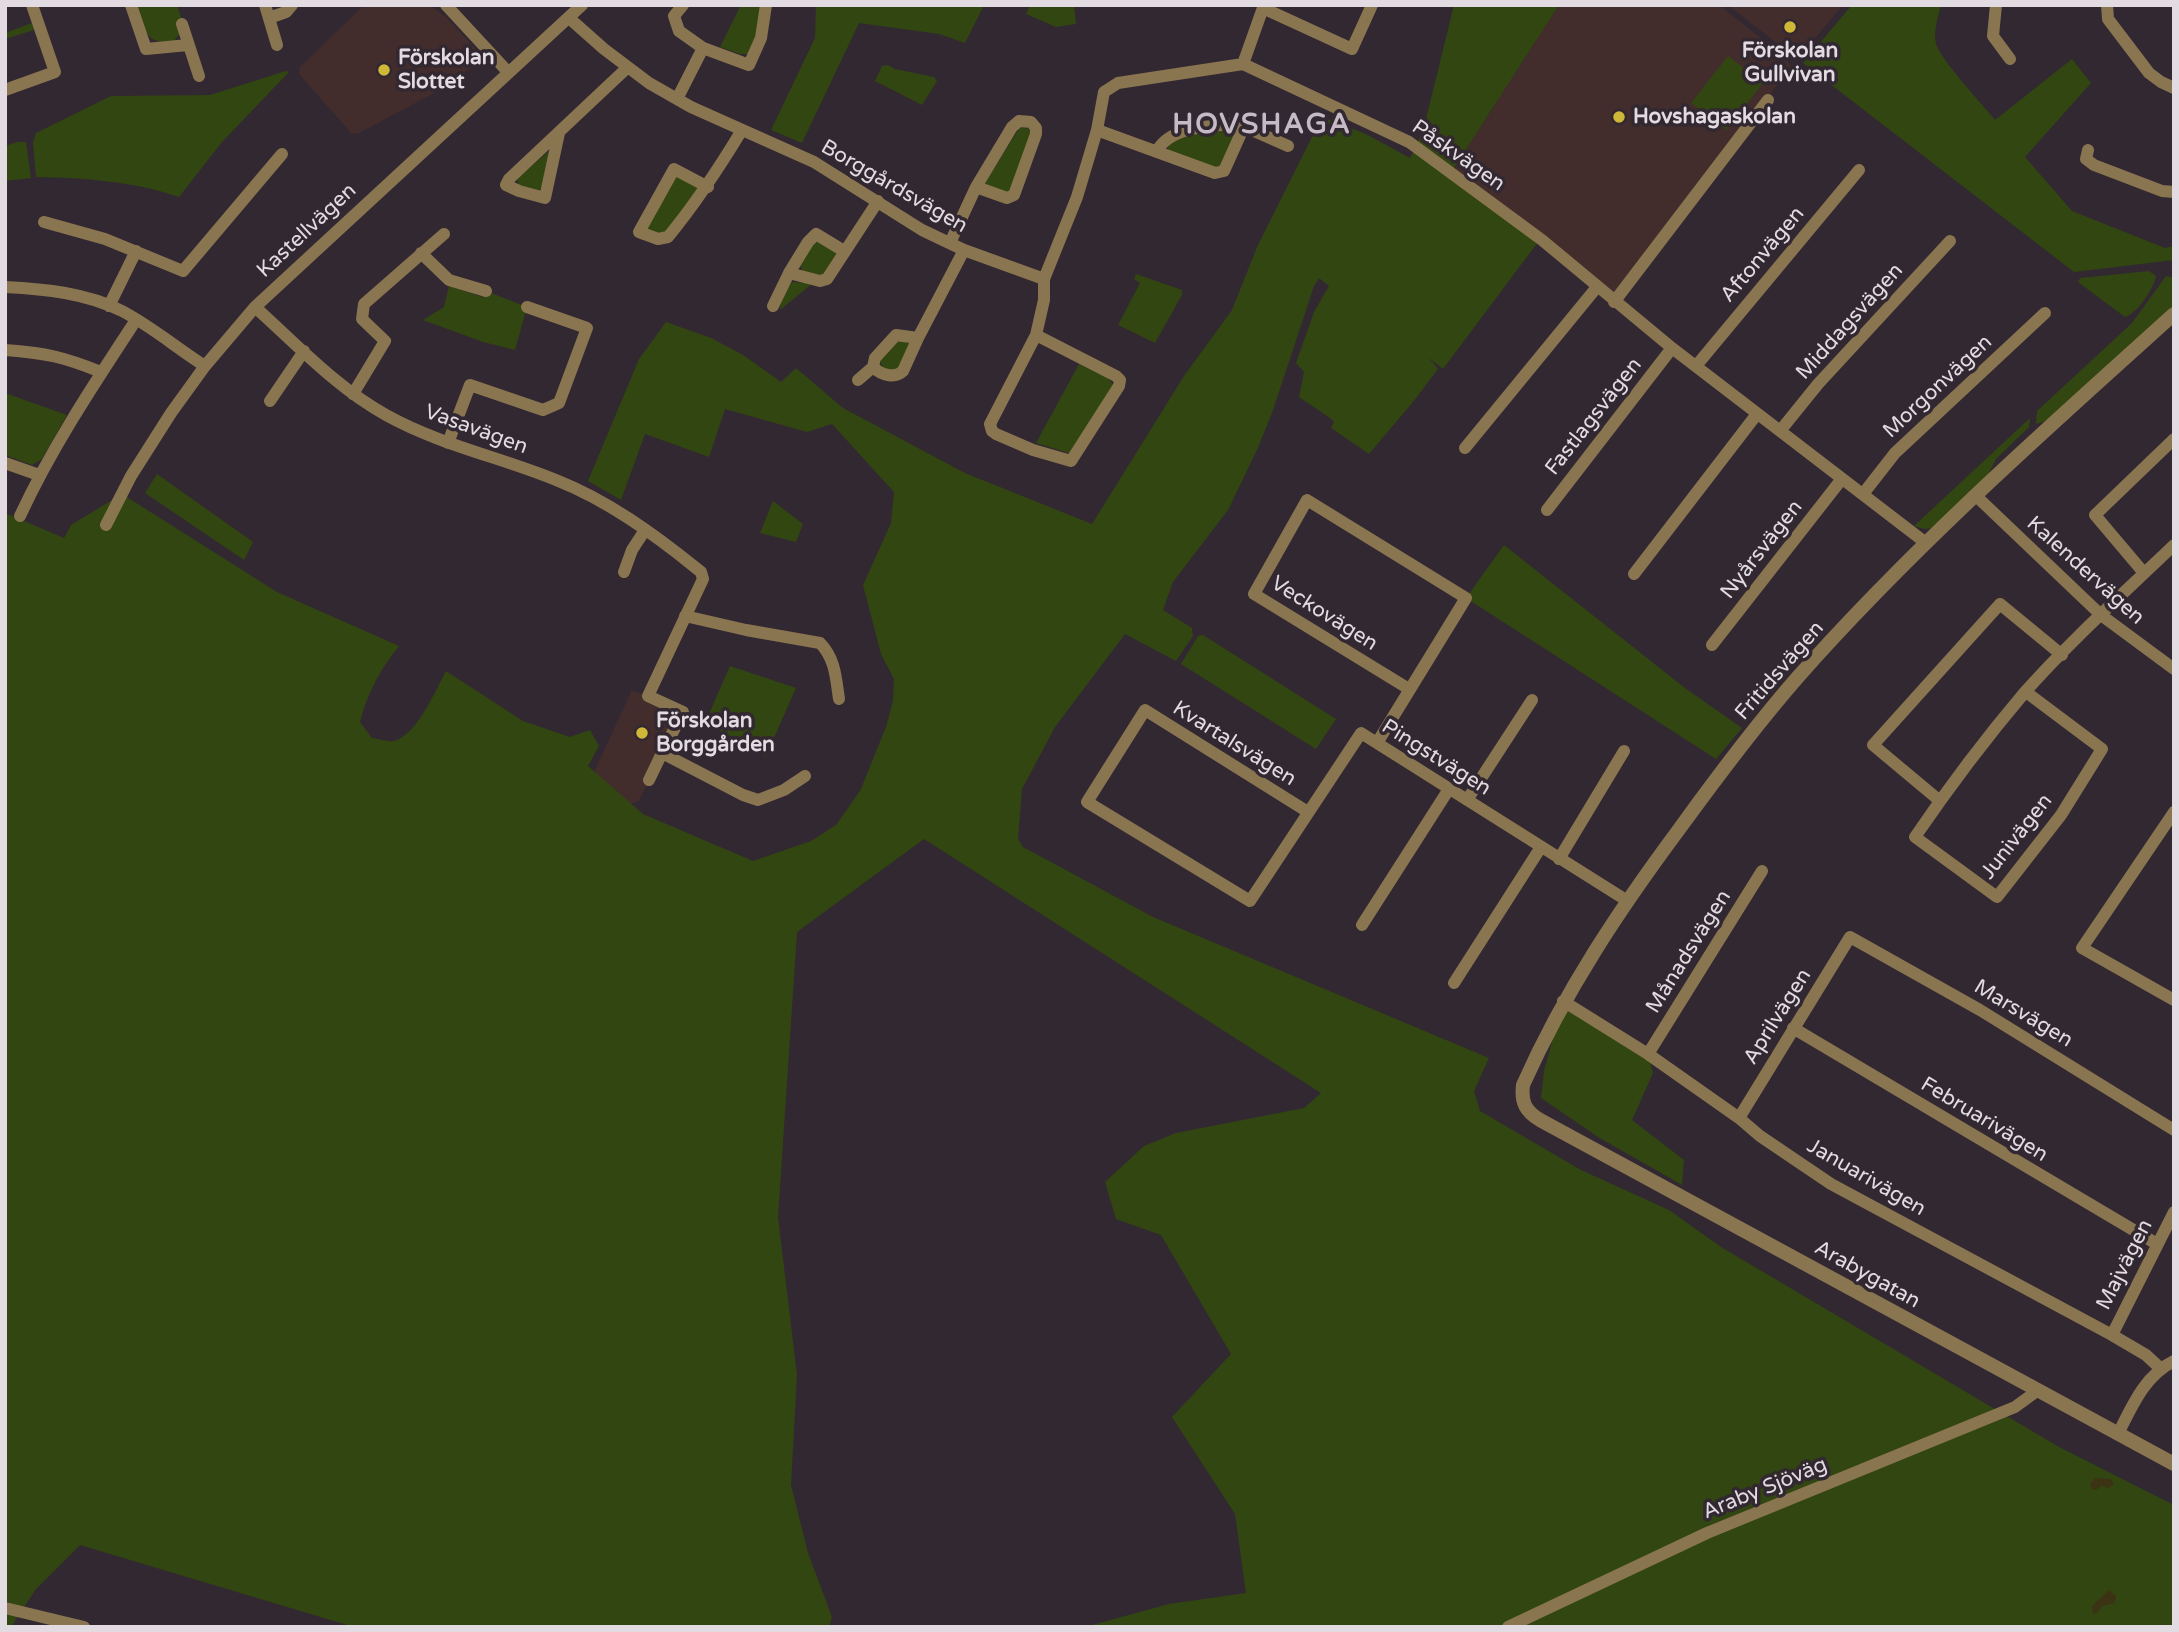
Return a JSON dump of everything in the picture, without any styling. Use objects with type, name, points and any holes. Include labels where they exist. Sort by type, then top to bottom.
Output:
[{"type":"street","points":[[5,90],[55,72],[32,5]]},
{"type":"street","points":[[131,5],[146,49],[188,45]]},
{"type":"street","points":[[277,45],[267,11],[286,12],[292,5]]},
{"type":"street","points":[[446,5],[509,72]]},
{"type":"street","name":"Kastellvägen","points":[[106,525],[145,452],[205,366],[255,307],[582,5]]},
{"type":"street","points":[[683,5],[674,16],[679,31],[703,48],[749,65],[761,38],[766,5]]},
{"type":"street","points":[[1036,335],[1120,380],[1119,386],[1071,461],[1033,450],[994,433],[990,428],[991,420],[1036,335],[1044,300],[1044,279],[1069,222],[1097,130],[1104,92],[1118,83],[1243,64],[1264,7],[1352,49],[1372,5]]},
{"type":"street","points":[[1996,5],[1993,36],[2010,58]]},
{"type":"street","points":[[2107,5],[2108,19],[2149,73],[2174,88]]},
{"type":"street","name":"Borggårdsvägen","points":[[569,18],[628,67],[677,99],[814,162],[922,230],[964,250],[1044,279]]},
{"type":"street","points":[[182,24],[199,76]]},
{"type":"street","points":[[677,99],[703,48]]},
{"type":"street","name":"Påskvägen","points":[[1243,64],[1409,142],[1542,240],[1672,348],[1926,543]]},
{"type":"street","points":[[559,133],[545,198],[506,185],[509,179],[628,67]]},
{"type":"street","points":[[1614,302],[1768,100]]},
{"type":"street","points":[[950,243],[976,187],[1012,127],[1019,121],[1031,122],[1036,128],[1036,134],[1014,195],[1007,198],[976,187]]},
{"type":"street","points":[[1157,151],[1162,143],[1178,132],[1233,124],[1242,130],[1252,130],[1288,146]]},
{"type":"street","points":[[708,187],[674,169],[639,232],[658,239],[668,237],[708,187],[743,130]]},
{"type":"street","points":[[1097,130],[1219,173],[1226,168],[1242,130]]},
{"type":"street","points":[[2088,150],[2087,159],[2094,165],[2162,191],[2174,192]]},
{"type":"street","points":[[44,222],[105,239],[183,271],[282,154]]},
{"type":"street","name":"Aftonvägen","points":[[1696,366],[1860,170]]},
{"type":"street","points":[[789,273],[827,279],[878,201]]},
{"type":"street","points":[[354,394],[385,341],[362,319],[363,304],[444,234]]},
{"type":"street","points":[[773,306],[789,273],[816,234],[844,251]]},
{"type":"street","name":"Middagsvägen","points":[[1780,432],[1818,384],[1950,241]]},
{"type":"street","points":[[873,367],[894,376],[903,371],[964,250]]},
{"type":"street","points":[[109,306],[136,251]]},
{"type":"street","points":[[422,253],[449,280],[486,291]]},
{"type":"street","points":[[5,287],[53,290],[109,306],[136,320],[205,366]]},
{"type":"street","points":[[1465,448],[1597,287]]},
{"type":"street","name":"Vasavägen","points":[[255,307],[354,394],[385,415],[448,443],[576,488],[645,530],[703,575],[648,696],[683,712],[662,753]]},
{"type":"street","points":[[448,443],[470,385],[543,410],[559,403],[587,328],[527,307]]},
{"type":"street","name":"Morgonvägen","points":[[1863,494],[1895,453],[2045,313]]},
{"type":"street","name":"Fritidsvägen","points":[[1541,1120],[1525,1107],[1521,1098],[1523,1085],[1563,1001],[1626,900],[1740,749],[1797,679],[1926,543],[2174,314]]},
{"type":"street","points":[[20,516],[39,475],[136,320]]},
{"type":"street","points":[[858,380],[873,367],[875,358],[896,335],[918,338]]},
{"type":"street","name":"Fastlagsvägen","points":[[1547,510],[1672,348]]},
{"type":"street","points":[[5,350],[46,353],[101,372]]},
{"type":"street","points":[[270,401],[304,351]]},
{"type":"street","points":[[1634,574],[1757,414]]},
{"type":"street","points":[[2144,573],[2095,515],[2174,439]]},
{"type":"street","points":[[5,463],[39,475]]},
{"type":"street","name":"Nyårsvägen","points":[[1712,645],[1841,480]]},
{"type":"street","name":"Kalendervägen","points":[[1975,495],[2101,615],[2174,669]]},
{"type":"street","name":"Veckovägen","points":[[1307,499],[1466,598],[1409,689],[1254,594],[1307,499]]},
{"type":"street","points":[[624,572],[632,550],[645,530]]},
{"type":"street","name":"Junivägen","points":[[2026,692],[2102,749],[2061,815],[1997,898],[1915,837],[2026,692],[2174,545]]},
{"type":"street","points":[[1940,801],[1873,745],[2000,604],[2062,655]]},
{"type":"street","points":[[685,616],[820,643],[828,651],[836,674],[839,699]]},
{"type":"street","points":[[1377,743],[1409,689]]},
{"type":"street","points":[[1467,800],[1532,700]]},
{"type":"street","name":"Kvartalsvägen","points":[[1250,901],[1087,802],[1145,710],[1308,812]]},
{"type":"street","name":"Pingstvägen","points":[[1250,901],[1361,733],[1626,900]]},
{"type":"street","points":[[1559,859],[1624,751]]},
{"type":"street","points":[[649,780],[662,753],[758,800],[784,790],[805,776]]},
{"type":"street","points":[[1362,925],[1449,789]]},
{"type":"street","points":[[2174,812],[2082,948],[2174,1000]]},
{"type":"street","points":[[1454,983],[1541,847]]},
{"type":"street","name":"Månadsvägen","points":[[1648,1054],[1762,871]]},
{"type":"street","name":"Aprilvägen","points":[[1739,1118],[1850,937]]},
{"type":"street","name":"Marsvägen","points":[[1850,937],[1980,1010],[2174,1129]]},
{"type":"street","name":"Januarivägen","points":[[1563,1001],[1648,1054],[1831,1184],[2112,1335],[2146,1355],[2160,1368]]},
{"type":"street","name":"Februarivägen","points":[[1793,1028],[2157,1244]]},
{"type":"street","name":"Arabygatan","points":[[1541,1120],[2174,1464]]},
{"type":"street","name":"Majvägen","points":[[2112,1335],[2174,1212]]},
{"type":"street","points":[[2118,1434],[2148,1381],[2160,1368],[2174,1361]]},
{"type":"street","name":"Araby Sjöväg","points":[[1508,1627],[1707,1533],[2015,1407],[2037,1391]]},
{"type":"street","points":[[5,1608],[84,1627]]},
{"type":"shaded area","name":"Förskolan Slottet","points":[[364,5],[430,5],[447,18],[480,54],[479,61],[451,84],[359,133],[352,134],[299,74],[300,67]]},
{"type":"shaded area","name":"Hovshagaskolan","points":[[1559,5],[1719,5],[1786,58],[1791,67],[1615,292],[1541,238],[1454,168]]},
{"type":"shaded area","name":"Förskolan Gullvivan","points":[[1728,5],[1843,5],[1802,54],[1796,55],[1788,52]]},
{"type":"shaded area","name":"Förskolan Borggården","points":[[632,690],[683,712],[639,801],[628,805],[588,785]]},
{"type":"green space","points":[[136,5],[177,5],[182,20],[177,28],[180,33],[174,41],[164,42],[151,38],[144,28]]},
{"type":"green space","points":[[741,5],[762,5],[756,41],[750,54],[740,54],[720,47]]},
{"type":"green space","points":[[816,5],[984,5],[965,43],[939,34],[859,23],[802,143],[771,130],[815,38]]},
{"type":"green space","points":[[1030,5],[1074,5],[1076,24],[1056,27],[1026,14]]},
{"type":"green space","points":[[1454,5],[1559,5],[1454,168],[1541,238],[1443,369],[1429,358],[1438,369],[1369,454],[1331,428],[1334,422],[1330,418],[1299,397],[1304,372],[1296,363],[1314,312],[1329,286],[1319,278],[1257,450],[1228,510],[1173,582],[1163,610],[1192,628],[1193,636],[1176,661],[1125,634],[1055,727],[1022,789],[1018,839],[1023,847],[1153,917],[1489,1058],[1474,1091],[1480,1111],[1581,1170],[1669,1210],[1721,1247],[2059,1447],[2174,1505],[2174,1627],[1085,1627],[1169,1604],[1246,1593],[1235,1514],[1172,1417],[1231,1354],[1161,1235],[1116,1219],[1105,1182],[1144,1146],[1176,1133],[1304,1108],[1321,1093],[924,839],[797,932],[778,1217],[797,1375],[791,1485],[808,1553],[832,1617],[829,1627],[354,1627],[80,1545],[36,1589],[11,1627],[5,1627],[5,513],[64,538],[71,525],[122,494],[277,592],[399,646],[375,682],[360,722],[372,738],[394,741],[410,730],[418,721],[446,671],[523,721],[570,737],[590,730],[599,746],[588,766],[643,814],[753,861],[811,841],[836,825],[860,791],[886,727],[893,701],[894,679],[881,654],[863,585],[891,523],[894,492],[832,424],[807,432],[725,409],[709,457],[645,434],[621,500],[588,481],[639,359],[666,322],[711,338],[743,355],[781,382],[796,368],[843,408],[965,473],[1092,524],[1184,376],[1232,310],[1257,247],[1322,117],[1366,134],[1410,158],[1423,131]]},
{"type":"green space","points":[[1852,5],[1941,5],[1935,30],[1939,51],[1995,120],[2072,59],[2091,83],[2025,157],[2072,211],[2165,248],[2174,246],[2174,260],[2074,272],[1803,63]]},
{"type":"green space","points":[[32,23],[34,30],[5,39],[5,33]]},
{"type":"green space","points":[[1728,56],[1763,83],[1726,130],[1691,103]]},
{"type":"green space","points":[[888,65],[895,69],[934,77],[937,81],[922,105],[875,81],[882,66]]},
{"type":"green space","points":[[289,72],[222,142],[179,197],[108,181],[36,177],[33,142],[36,133],[111,96],[210,95]]},
{"type":"green space","points":[[1020,127],[1029,129],[1031,134],[1012,190],[1004,193],[985,183]]},
{"type":"green space","points":[[1230,129],[1236,135],[1223,165],[1215,168],[1168,150],[1177,136]]},
{"type":"green space","points":[[26,142],[31,178],[5,181],[5,146]]},
{"type":"green space","points":[[549,151],[543,187],[539,190],[519,185],[517,179]]},
{"type":"green space","points":[[680,176],[699,189],[663,235],[648,230],[647,225],[674,177]]},
{"type":"green space","points":[[819,241],[837,253],[823,275],[803,271],[801,267],[806,252],[814,242]]},
{"type":"green space","points":[[2149,271],[2156,276],[2152,287],[2145,300],[2125,317],[2078,282],[2080,278]]},
{"type":"green space","points":[[1136,274],[1182,290],[1182,295],[1155,343],[1118,325],[1140,283],[1134,279]]},
{"type":"green space","points":[[2166,276],[2174,278],[2174,305],[2057,414],[2036,424],[2037,411],[2132,323]]},
{"type":"green space","points":[[791,282],[813,283],[780,310],[781,301]]},
{"type":"green space","points":[[449,286],[482,297],[486,291],[527,307],[515,350],[483,342],[423,320],[444,307]]},
{"type":"green space","points":[[896,339],[908,341],[910,345],[899,368],[894,371],[883,368],[880,361]]},
{"type":"green space","points":[[1079,364],[1108,378],[1114,386],[1069,453],[1036,443]]},
{"type":"green space","points":[[5,393],[67,415],[42,459],[32,465],[5,455]]},
{"type":"green space","points":[[2030,418],[2029,427],[1996,459],[1987,477],[1934,528],[1914,526]]},
{"type":"green space","points":[[157,474],[253,542],[244,560],[145,493]]},
{"type":"green space","points":[[773,501],[803,524],[796,542],[760,533]]},
{"type":"green space","points":[[1504,545],[1685,688],[1742,728],[1716,759],[1466,598]]},
{"type":"green space","points":[[1203,635],[1336,719],[1316,749],[1181,664],[1198,636]]},
{"type":"green space","points":[[730,666],[796,688],[766,756],[705,723]]},
{"type":"green space","points":[[1563,1001],[1648,1054],[1653,1073],[1632,1120],[1684,1160],[1682,1185],[1598,1137],[1541,1098],[1544,1071]]},
{"type":"sand","points":[[2095,1478],[2111,1479],[2114,1484],[2108,1488],[2101,1485],[2093,1490],[2090,1484]]},
{"type":"sand","points":[[2109,1590],[2116,1596],[2115,1603],[2102,1606],[2093,1614],[2092,1606]]},
{"type":"place","name":"Förskolan Gullvivan","points":[[1790,27]]},
{"type":"place","name":"Förskolan Slottet","points":[[384,70]]},
{"type":"place","name":"Hovshagaskolan","points":[[1619,117]]},
{"type":"place","name":"Förskolan Borggården","points":[[642,733]]},
{"type":"district","name":"HOVSHAGA","points":[[1262,126]]}]
